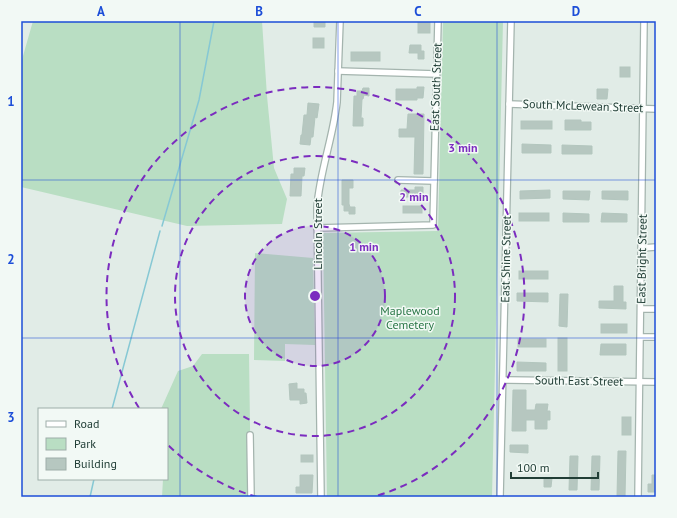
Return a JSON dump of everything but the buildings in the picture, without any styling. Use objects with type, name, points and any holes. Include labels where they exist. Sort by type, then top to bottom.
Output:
[{"type":"street","name":"Lincoln Street","points":[[321,497],[317,228],[318,202],[320,178],[336,115],[340,21]]},
{"type":"street","name":"East South Street","points":[[317,228],[433,225],[438,21]]},
{"type":"street","name":"East Shine Street","points":[[500,497],[511,21]]},
{"type":"street","name":"East Bright Street","points":[[638,497],[642,309],[644,21]]},
{"type":"street","points":[[338,71],[436,74]]},
{"type":"street","name":"South McLewean Street","points":[[509,104],[656,109]]},
{"type":"street","points":[[398,180],[434,181]]},
{"type":"street","points":[[642,248],[656,248]]},
{"type":"street","points":[[642,309],[656,309]]},
{"type":"street","points":[[641,337],[656,337]]},
{"type":"street","name":"South East Street","points":[[503,380],[656,382]]},
{"type":"street","points":[[250,435],[251,497]]},
{"type":"green space","points":[[33,21],[262,21],[274,168],[287,199],[282,224],[187,226],[21,187],[21,63]]},
{"type":"green space","name":"Maplewood Cemetery","points":[[443,21],[503,21],[492,497],[327,497],[323,233],[438,231]]},
{"type":"green space","points":[[255,253],[313,258],[315,345],[285,344],[285,361],[254,360]]},
{"type":"green space","points":[[202,354],[249,354],[251,497],[162,497],[163,480],[168,480],[168,408],[161,408],[178,371],[193,366]]},
{"type":"waterway","points":[[162,226],[199,100],[214,21]]},
{"type":"waterway","points":[[112,408],[160,231]]},
{"type":"waterway","points":[[90,497],[94,480]]}]
